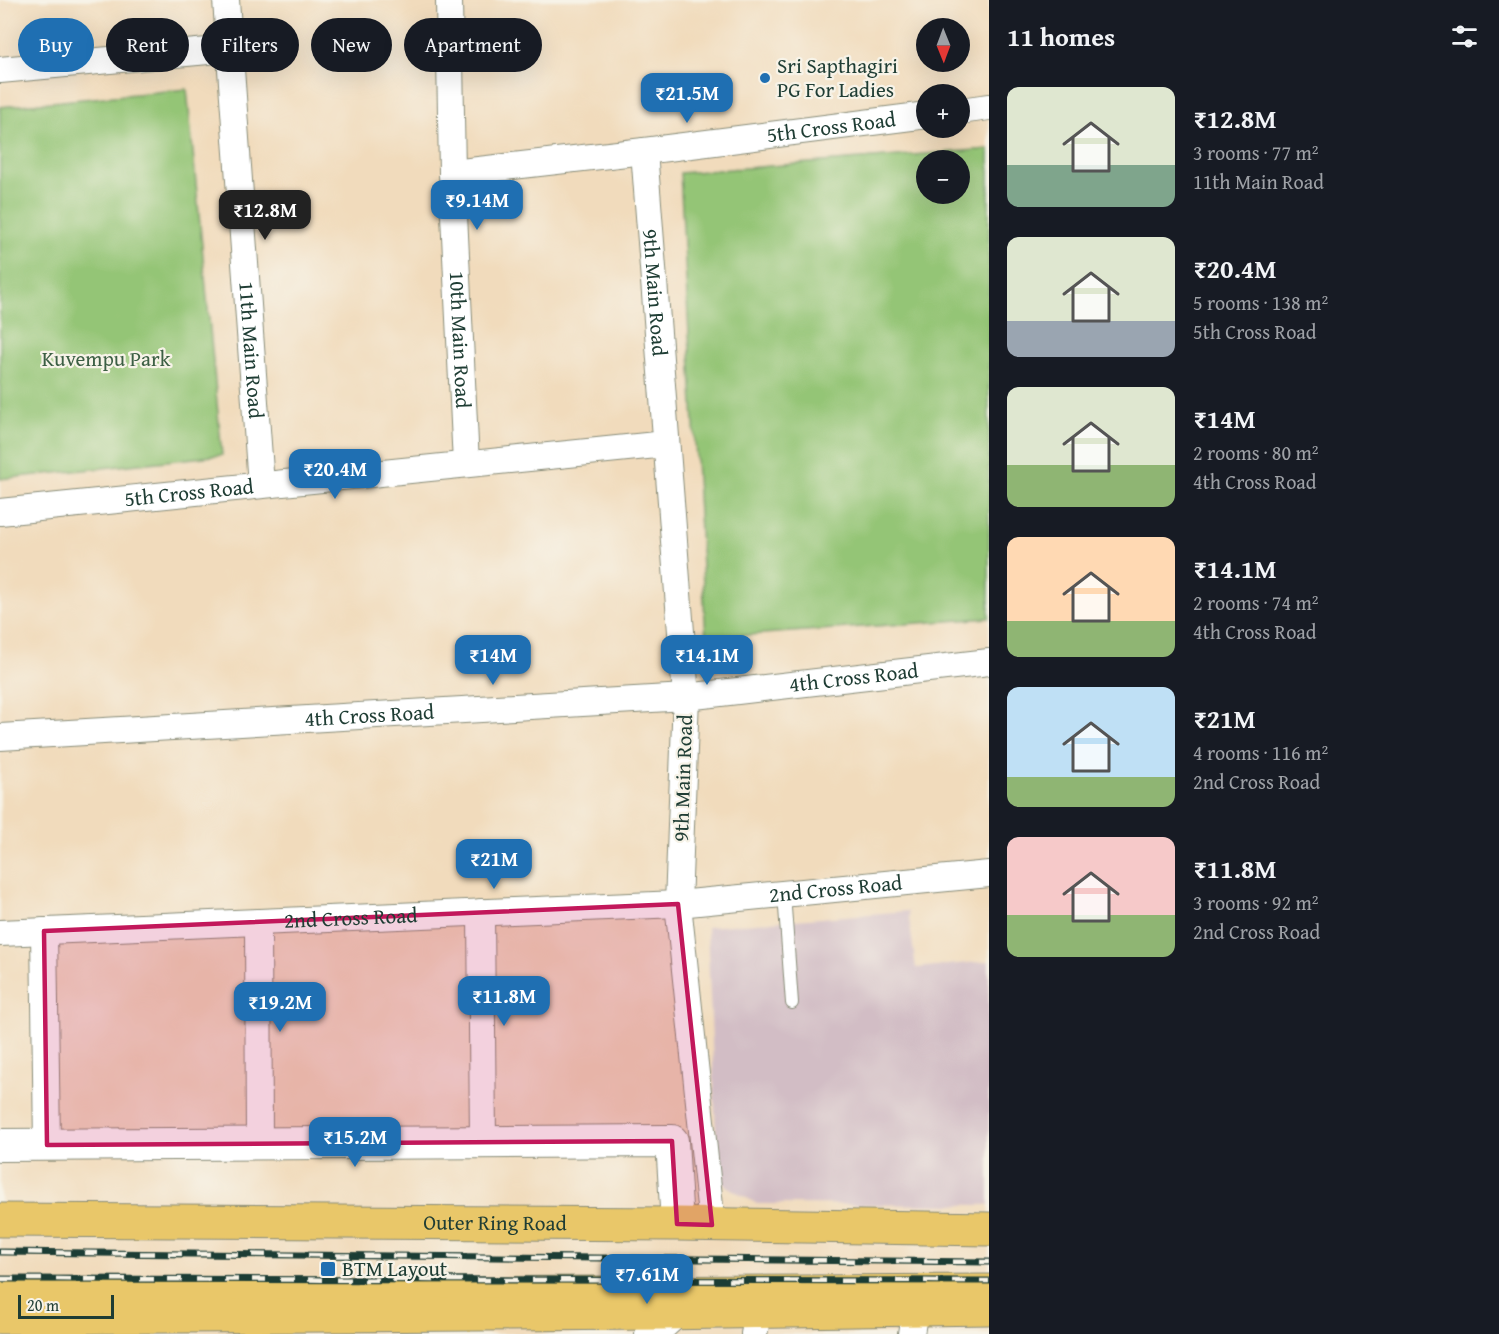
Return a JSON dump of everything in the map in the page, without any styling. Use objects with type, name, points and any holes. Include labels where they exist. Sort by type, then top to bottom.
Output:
[{"type":"main road","name":"Outer Ring Road","points":[[0,1220],[677,1224],[989,1229]]},
{"type":"main road","points":[[0,1235],[989,1241]]},
{"type":"main road","points":[[0,1296],[989,1291]]},
{"type":"main road","points":[[0,1317],[675,1312],[757,1323],[913,1321],[989,1308]]},
{"type":"street","name":"11th Main Road","points":[[226,0],[227,18]]},
{"type":"street","name":"10th Main Road","points":[[449,0],[452,173],[466,464]]},
{"type":"street","points":[[0,70],[201,52]]},
{"type":"street","name":"11th Main Road","points":[[232,72],[261,485]]},
{"type":"street","points":[[970,110],[989,107]]},
{"type":"street","name":"5th Cross Road","points":[[452,173],[916,116]]},
{"type":"street","name":"9th Main Road","points":[[644,151],[686,697],[678,904],[712,1225]]},
{"type":"street","name":"5th Cross Road","points":[[0,512],[666,444]]},
{"type":"street","name":"4th Cross Road","points":[[0,737],[686,697],[989,662]]},
{"type":"street","name":"2nd Cross Road","points":[[0,933],[678,904],[989,874]]},
{"type":"street","points":[[481,912],[483,1142]]},
{"type":"street","points":[[258,922],[259,1143]]},
{"type":"street","points":[[44,931],[47,1144]]},
{"type":"street","points":[[0,1145],[672,1141],[677,1224]]},
{"type":"street","points":[[651,1334],[675,1312]]},
{"type":"lane","points":[[784,894],[792,1003]]},
{"type":"highlighted area","points":[[678,904],[712,1225],[677,1224],[672,1141],[47,1145],[44,931]]},
{"type":"shaded area","points":[[908,911],[916,968],[989,961],[989,1205],[757,1204],[718,1181],[707,927]]},
{"type":"green space","name":"Kuvempu Park","points":[[187,89],[222,455],[0,479],[0,107]]},
{"type":"green space","points":[[989,149],[989,618],[706,638],[680,173],[916,155],[916,204],[970,204],[970,150]]},
{"type":"railway","points":[[0,1252],[989,1262]]},
{"type":"railway","points":[[0,1279],[989,1281]]},
{"type":"place","name":"Sri Sapthagiri PG For Ladies","points":[[765,78]]},
{"type":"place","name":"BTM Layout","points":[[328,1269]]}]
